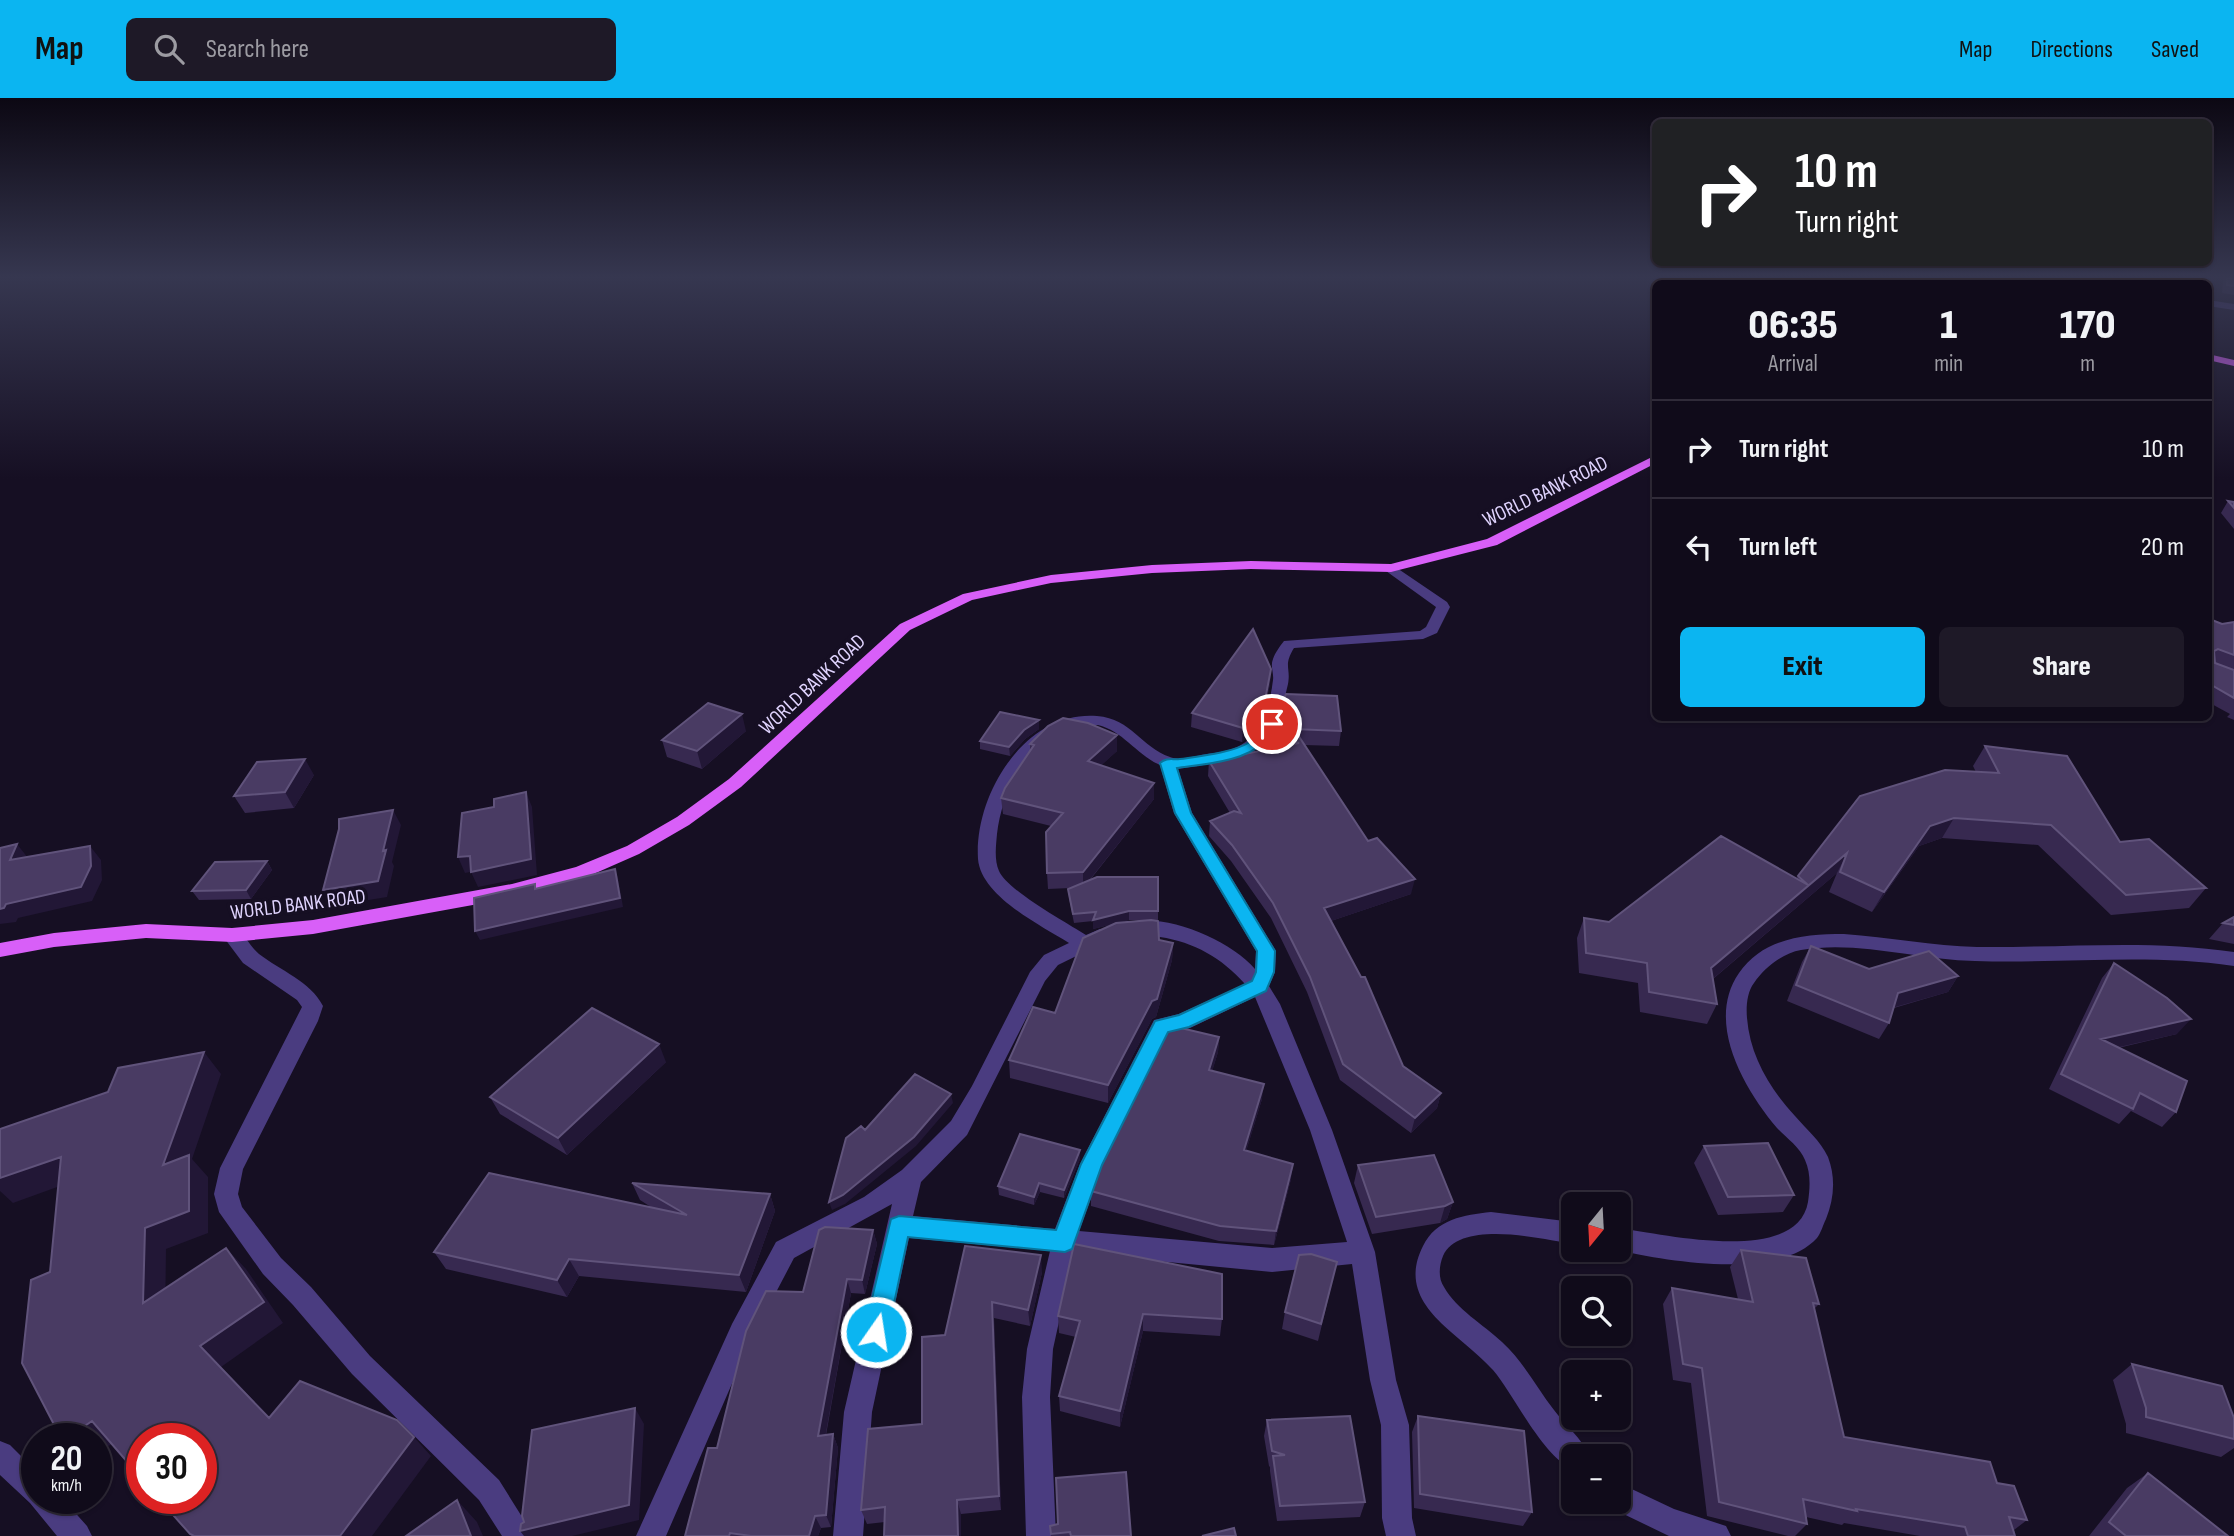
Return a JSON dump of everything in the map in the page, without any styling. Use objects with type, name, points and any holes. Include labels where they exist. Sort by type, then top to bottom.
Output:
[{"type":"main road","points":[[2212,358],[2234,363]]},
{"type":"main road","name":"WORLD BANK ROAD","points":[[0,950],[54,940],[146,931],[232,935],[313,927],[512,891],[582,872],[633,850],[683,821],[735,783],[905,627],[968,597],[1051,579],[1152,569],[1251,565],[1391,568],[1492,542],[1652,460]]},
{"type":"street","points":[[1083,942],[1001,887],[991,876],[987,852],[992,810],[1002,785],[1035,744],[1062,725],[1080,721],[1107,722],[1127,730],[1150,754],[1168,763],[1178,764],[1240,751],[1255,745],[1266,736],[1272,724],[1282,678],[1279,661],[1289,645],[1428,634],[1443,607],[1440,602],[1391,568]]},
{"type":"street","points":[[1041,1536],[1036,1397],[1040,1349],[1069,1221],[1092,1164],[1161,1026],[1183,1021],[1259,986],[1265,972],[1266,951],[1183,813],[1168,763]]},
{"type":"street","points":[[650,1536],[741,1334],[785,1250],[872,1205],[910,1177],[959,1128],[1037,977],[1051,960],[1083,942],[1112,931],[1132,928],[1182,932],[1207,943],[1240,963],[1270,1004],[1321,1130],[1363,1252],[1383,1380],[1395,1425],[1397,1518],[1401,1536]]},
{"type":"street","points":[[232,935],[250,958],[304,994],[313,1006],[232,1168],[226,1194],[231,1212],[272,1266],[302,1296],[361,1365],[489,1490],[519,1536]]},
{"type":"street","points":[[1631,1241],[1696,1251],[1773,1250],[1799,1240],[1818,1216],[1822,1169],[1811,1148],[1783,1119],[1751,1072],[1740,1041],[1738,993],[1752,972],[1769,955],[1799,943],[1845,941],[1911,950],[1972,954],[2125,952],[2234,959]]},
{"type":"street","points":[[848,1536],[858,1412],[910,1177]]},
{"type":"street","points":[[1561,1231],[1505,1223],[1463,1225],[1439,1239],[1430,1254],[1426,1274],[1437,1298],[1461,1326],[1500,1358],[1549,1428],[1564,1444]]},
{"type":"street","points":[[899,1226],[1272,1260],[1363,1252]]},
{"type":"street","points":[[0,1455],[21,1476]]},
{"type":"street","points":[[1631,1503],[1670,1522],[1716,1536]]},
{"type":"street","points":[[57,1514],[77,1536]]},
{"type":"building","points":[[2212,620],[2222,624],[2234,622],[2234,655],[2218,649],[2214,651],[2215,663],[2234,670],[2234,698],[2212,685]]},
{"type":"building","points":[[1253,629],[1271,669],[1266,695],[1258,712],[1243,728],[1192,713]]},
{"type":"building","points":[[1286,694],[1337,696],[1341,731],[1294,729],[1368,841],[1377,838],[1415,879],[1324,908],[1361,977],[1365,977],[1403,1066],[1441,1093],[1415,1118],[1343,1064],[1310,977],[1273,903],[1232,845],[1210,821],[1234,811],[1241,813],[1209,761],[1299,743],[1264,733],[1277,715]]},
{"type":"building","points":[[708,703],[742,714],[697,751],[662,740]]},
{"type":"building","points":[[1000,712],[1039,720],[1024,730],[1009,747],[980,741]]},
{"type":"building","points":[[1063,718],[1088,723],[1117,735],[1088,761],[1154,783],[1083,872],[1047,873],[1046,832],[1063,813],[1001,798],[1034,745],[1030,744],[1048,726]]},
{"type":"building","points":[[1985,746],[2067,756],[2120,842],[2149,839],[2206,888],[2126,895],[2051,825],[1954,818],[1930,826],[1884,892],[1840,872],[1847,853],[1711,968],[1717,1004],[1649,992],[1647,963],[1586,953],[1584,918],[1609,922],[1721,836],[1808,885],[1798,876],[1860,796],[1945,770],[1999,773]]},
{"type":"building","points":[[305,759],[285,792],[234,796],[257,762]]},
{"type":"building","points":[[526,792],[531,859],[471,872],[470,856],[458,857],[462,813],[494,807],[494,799]]},
{"type":"building","points":[[393,810],[378,881],[323,890],[339,829],[339,819]]},
{"type":"building","points":[[17,844],[10,860],[90,846],[91,866],[81,887],[6,904],[0,909],[0,848]]},
{"type":"building","points":[[267,861],[246,890],[192,891],[215,862]]},
{"type":"building","points":[[615,869],[620,898],[475,931],[474,898],[535,884],[535,889]]},
{"type":"building","points":[[1097,877],[1158,877],[1158,911],[1129,911],[1093,920],[1096,912],[1073,914],[1068,889]]},
{"type":"building","points":[[2234,917],[2234,925],[2223,923]]},
{"type":"building","points":[[1158,921],[1159,940],[1173,943],[1157,999],[1152,1001],[1108,1085],[1009,1060],[1033,1007],[1055,1013],[1083,938],[1116,923]]},
{"type":"building","points":[[1811,946],[1869,969],[1929,951],[1958,976],[1898,993],[1889,1023],[1796,985]]},
{"type":"building","points":[[2114,963],[2167,998],[2191,1019],[2101,1039],[2187,1081],[2176,1112],[2140,1093],[2133,1109],[2061,1074]]},
{"type":"building","points":[[592,1008],[659,1044],[558,1138],[490,1097]]},
{"type":"building","points":[[1168,1025],[1219,1037],[1209,1070],[1264,1084],[1244,1150],[1293,1164],[1276,1231],[1220,1226],[1091,1191],[1105,1151]]},
{"type":"building","points":[[204,1052],[163,1165],[189,1155],[189,1211],[145,1228],[143,1303],[226,1248],[264,1302],[200,1346],[269,1418],[300,1381],[397,1420],[414,1437],[340,1536],[190,1534],[172,1514],[217,1514],[217,1423],[126,1423],[126,1460],[112,1444],[112,1423],[53,1423],[22,1363],[31,1280],[50,1272],[61,1157],[0,1178],[0,1129],[108,1092],[118,1068]]},
{"type":"building","points":[[915,1074],[951,1094],[914,1137],[843,1195],[829,1202],[846,1138],[861,1126],[865,1130]]},
{"type":"building","points":[[1020,1134],[1080,1150],[1064,1190],[1039,1183],[1034,1197],[998,1186]]},
{"type":"building","points":[[1768,1143],[1794,1195],[1728,1197],[1704,1146]]},
{"type":"building","points":[[1434,1155],[1453,1202],[1445,1206],[1376,1217],[1358,1165]]},
{"type":"building","points":[[489,1173],[687,1215],[632,1183],[770,1194],[739,1275],[569,1259],[557,1280],[434,1252]]},
{"type":"building","points":[[825,1227],[873,1230],[862,1280],[847,1279],[818,1436],[833,1434],[826,1515],[815,1516],[809,1536],[751,1536],[730,1533],[729,1536],[685,1536],[708,1448],[717,1448],[746,1331],[766,1291],[803,1292],[819,1230]]},
{"type":"building","points":[[1074,1244],[1222,1274],[1222,1319],[1143,1314],[1120,1411],[1059,1396],[1080,1321],[1058,1316]]},
{"type":"building","points":[[965,1246],[1041,1255],[1028,1310],[992,1302],[999,1496],[957,1500],[958,1536],[884,1536],[885,1507],[861,1510],[868,1429],[922,1424],[922,1337],[945,1335]]},
{"type":"building","points":[[1741,1250],[1806,1258],[1819,1304],[1813,1303],[1844,1437],[1990,1462],[1997,1483],[2014,1486],[2027,1520],[2009,1517],[2015,1536],[1968,1536],[1965,1527],[1856,1509],[1857,1511],[1803,1499],[1807,1524],[1719,1502],[1702,1368],[1683,1364],[1672,1288],[1753,1302]]},
{"type":"building","points":[[1311,1254],[1337,1262],[1321,1324],[1285,1312],[1299,1255]]},
{"type":"building","points":[[2132,1364],[2222,1386],[2234,1418],[2234,1439],[2146,1417],[2146,1408]]},
{"type":"building","points":[[635,1408],[629,1505],[520,1531],[524,1522],[522,1516],[532,1430]]},
{"type":"building","points":[[1350,1416],[1365,1502],[1280,1506],[1273,1456],[1285,1455],[1272,1451],[1267,1420]]},
{"type":"building","points":[[1418,1416],[1524,1431],[1532,1512],[1420,1494]]},
{"type":"building","points":[[1126,1472],[1131,1536],[1071,1536],[1070,1532],[1051,1534],[1050,1526],[1058,1524],[1056,1478]]},
{"type":"building","points":[[2148,1473],[2228,1536],[2126,1536],[2109,1522]]},
{"type":"building","points":[[457,1500],[471,1536],[406,1536]]},
{"type":"building","points":[[1234,1528],[1236,1536],[1202,1536]]},
{"type":"route","points":[[876,1332],[899,1226],[1065,1241],[1069,1221],[1092,1164],[1161,1026],[1183,1021],[1259,986],[1265,972],[1266,951],[1183,813],[1168,763],[1178,764],[1240,751],[1255,745],[1266,736],[1272,724]]}]
